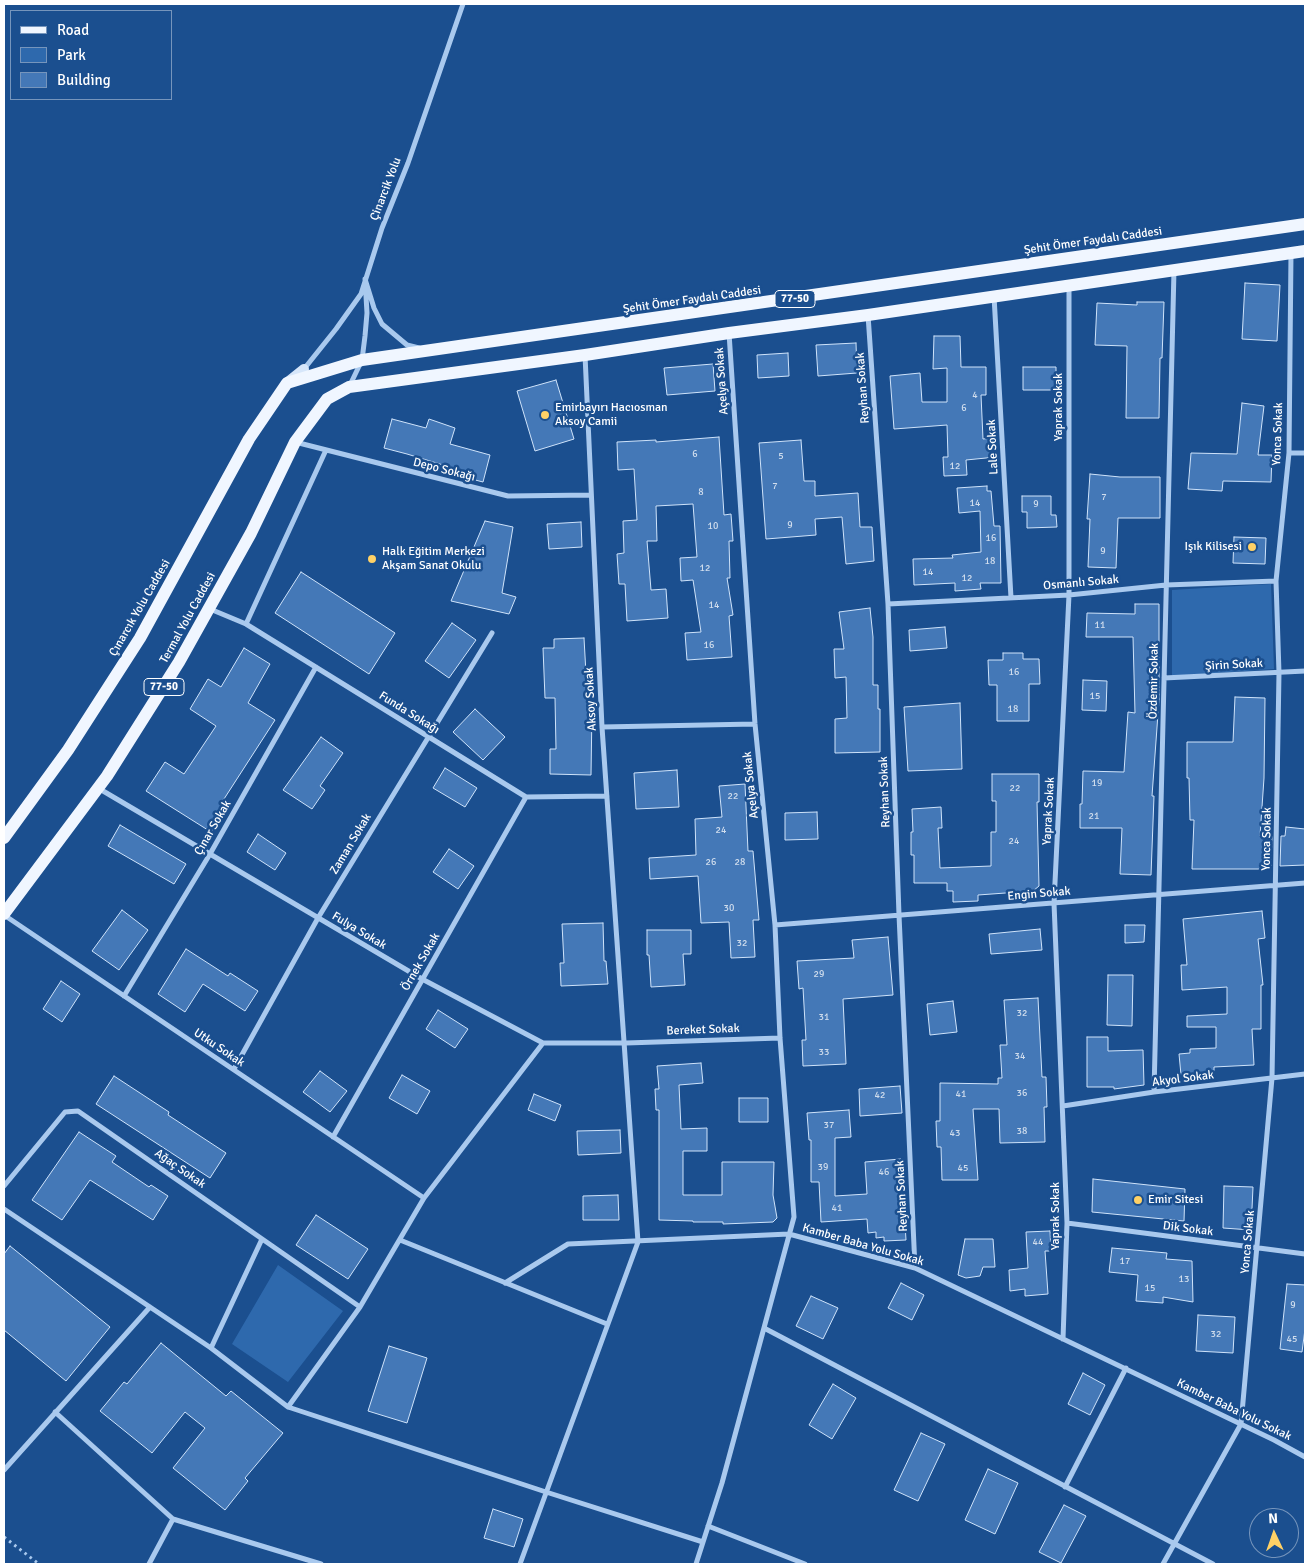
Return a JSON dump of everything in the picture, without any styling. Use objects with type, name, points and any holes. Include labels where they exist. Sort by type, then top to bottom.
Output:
[{"type":"main road","name":"Şehit Ömer Faydalı Caddesi","points":[[286,383],[362,360],[1305,224]]},
{"type":"main road","name":"77-50","points":[[349,387],[868,315],[1305,251]]},
{"type":"main road","name":"Çınarcık Yolu Caddesi","points":[[4,838],[68,750],[140,638],[249,439],[286,383]]},
{"type":"main road","name":"Termal Yolu Caddesi","points":[[4,914],[98,788],[179,662],[251,533],[295,442],[327,399],[349,387]]},
{"type":"street","name":"Çinarcik Yolu","points":[[304,369],[361,294],[364,279],[408,163],[463,4]]},
{"type":"street","name":"Yonca Sokak","points":[[1241,1424],[1272,1078],[1279,673],[1276,581],[1288,453],[1291,253]]},
{"type":"street","name":"Özdemir Sokak","points":[[1154,1092],[1174,270]]},
{"type":"street","points":[[364,279],[382,324],[407,345],[430,351]]},
{"type":"street","points":[[349,387],[362,360],[367,312],[364,279]]},
{"type":"street","name":"Yaprak Sokak","points":[[1064,1338],[1067,1224],[1054,903],[1070,595],[1069,285]]},
{"type":"street","name":"Lale Sokak","points":[[994,296],[1011,598]]},
{"type":"street","name":"Reyhan Sokak","points":[[868,315],[888,604],[899,915],[915,1268]]},
{"type":"street","name":"Açelya Sokak","points":[[696,1564],[722,1482],[794,1217],[780,1038],[775,925],[755,724],[729,333]]},
{"type":"street","name":"Aksoy Sokak","points":[[584,355],[602,726],[626,1043],[638,1242]]},
{"type":"street","points":[[286,383],[304,369]]},
{"type":"street","name":"Depo Sokağı","points":[[295,442],[508,496],[591,495]]},
{"type":"street","points":[[246,624],[326,450]]},
{"type":"street","points":[[1288,453],[1305,453]]},
{"type":"street","name":"Osmanlı Sokak","points":[[888,604],[1070,595],[1166,585],[1276,581]]},
{"type":"street","name":"Funda Sokağı","points":[[209,609],[246,624],[526,797]]},
{"type":"street","name":"Zaman Sokak","points":[[234,1069],[318,918],[492,633]]},
{"type":"street","name":"Çınar Sokak","points":[[124,996],[210,854],[316,667]]},
{"type":"street","name":"Şirin Sokak","points":[[1164,678],[1305,672]]},
{"type":"street","points":[[602,726],[755,724]]},
{"type":"street","name":"Fulya Sokak","points":[[98,788],[422,979],[543,1043],[626,1043]]},
{"type":"street","points":[[526,797],[608,796]]},
{"type":"street","name":"Örnek Sokak","points":[[333,1137],[526,797]]},
{"type":"street","name":"Engin Sokak","points":[[775,925],[1305,883]]},
{"type":"street","name":"Utku Sokak","points":[[4,914],[424,1198]]},
{"type":"street","name":"Bereket Sokak","points":[[626,1043],[780,1038]]},
{"type":"street","points":[[288,1407],[360,1307],[424,1198],[543,1043]]},
{"type":"street","name":"Akyol Sokak","points":[[1063,1106],[1154,1092],[1305,1074]]},
{"type":"street","name":"Ağaç Sokak","points":[[4,1186],[65,1112],[78,1111],[360,1307]]},
{"type":"street","points":[[4,1209],[210,1348],[288,1407],[704,1542]]},
{"type":"street","name":"Dik Sokak","points":[[1067,1224],[1305,1254]]},
{"type":"street","name":"Kamber Baba Yolu Sokak","points":[[505,1283],[568,1244],[789,1234],[915,1268],[1126,1368],[1305,1457]]},
{"type":"street","points":[[210,1348],[262,1239]]},
{"type":"street","points":[[400,1240],[607,1324]]},
{"type":"street","points":[[520,1564],[638,1242]]},
{"type":"street","points":[[4,1470],[150,1307]]},
{"type":"street","points":[[764,1328],[1213,1564]]},
{"type":"street","points":[[1065,1487],[1126,1368]]},
{"type":"street","points":[[55,1412],[174,1519],[321,1564]]},
{"type":"street","points":[[1163,1564],[1241,1424]]},
{"type":"street","points":[[150,1564],[174,1519]]},
{"type":"street","points":[[708,1526],[804,1564]]},
{"type":"path","points":[[4,1537],[40,1564]]},
{"type":"green space","points":[[1271,584],[1274,669],[1172,676],[1172,590]]},
{"type":"green space","points":[[278,1265],[343,1311],[288,1382],[232,1344]]},
{"type":"building","points":[[1245,283],[1280,285],[1277,341],[1242,339]]},
{"type":"building","points":[[1137,302],[1164,302],[1162,358],[1160,358],[1159,418],[1126,418],[1127,346],[1095,345],[1097,303],[1137,305]]},
{"type":"building","points":[[934,336],[960,336],[961,367],[986,367],[986,395],[981,395],[983,439],[994,438],[996,457],[966,460],[967,475],[944,476],[943,457],[948,457],[947,425],[894,429],[890,376],[920,373],[922,402],[947,402],[947,368],[933,369]]},
{"type":"building","points":[[856,343],[857,373],[818,376],[816,345]]},
{"type":"building","points":[[788,353],[789,376],[758,378],[757,355]]},
{"type":"building","points":[[713,364],[715,391],[667,395],[664,368]]},
{"type":"building","points":[[1023,367],[1056,367],[1056,390],[1023,390]]},
{"type":"building","name":"Emirbayırı Hacıosman Aksoy Camii","points":[[556,380],[574,439],[535,451],[517,391]]},
{"type":"building","points":[[1242,403],[1264,406],[1258,455],[1272,455],[1271,482],[1223,481],[1222,491],[1188,489],[1191,453],[1237,454]]},
{"type":"building","points":[[392,419],[426,428],[429,419],[455,428],[450,444],[490,455],[483,482],[452,474],[453,468],[384,448]]},
{"type":"building","points":[[719,437],[724,515],[731,514],[733,541],[729,541],[730,578],[727,578],[733,615],[729,616],[732,657],[687,660],[685,633],[701,632],[693,580],[681,581],[680,558],[697,557],[693,504],[656,506],[657,541],[647,541],[651,590],[666,589],[668,618],[627,621],[625,584],[619,584],[617,554],[624,553],[623,521],[637,520],[634,469],[618,470],[617,442],[656,440],[656,442]]},
{"type":"building","points":[[801,440],[804,481],[815,481],[815,496],[858,493],[860,527],[872,527],[874,561],[846,564],[842,517],[815,519],[816,535],[766,539],[759,443]]},
{"type":"building","points":[[1090,474],[1120,477],[1160,477],[1160,518],[1118,518],[1116,568],[1088,567],[1090,519],[1087,519]]},
{"type":"building","points":[[987,486],[987,491],[991,491],[994,526],[1000,526],[1001,583],[980,583],[981,589],[955,591],[955,583],[914,585],[913,559],[953,558],[952,555],[981,552],[980,511],[959,513],[957,488]]},
{"type":"building","points":[[1022,496],[1051,496],[1051,515],[1056,515],[1057,527],[1027,528],[1027,512],[1022,512]]},
{"type":"building","points":[[485,521],[513,527],[502,593],[516,597],[509,614],[451,601]]},
{"type":"building","points":[[581,522],[582,547],[549,549],[547,524]]},
{"type":"building","points":[[1234,537],[1266,538],[1265,564],[1233,563]]},
{"type":"building","points":[[301,572],[395,633],[369,674],[275,613]]},
{"type":"building","points":[[1135,604],[1159,604],[1159,700],[1152,796],[1154,796],[1151,875],[1120,874],[1122,828],[1080,828],[1083,771],[1124,772],[1128,712],[1135,713],[1133,637],[1086,637],[1087,613],[1135,614]]},
{"type":"building","points":[[870,608],[873,637],[873,685],[878,685],[878,709],[880,709],[880,752],[835,753],[835,719],[847,718],[846,677],[835,678],[834,649],[844,649],[839,612]]},
{"type":"building","points":[[452,623],[476,640],[449,678],[425,661]]},
{"type":"building","points":[[945,627],[947,648],[910,651],[909,630]]},
{"type":"building","points":[[584,638],[588,709],[592,709],[591,775],[550,774],[550,749],[556,749],[555,698],[545,698],[543,648],[554,648],[554,639]]},
{"type":"building","points":[[244,648],[270,664],[248,703],[275,720],[224,799],[230,803],[211,832],[146,791],[165,762],[184,774],[216,726],[190,709],[208,679],[221,687]]},
{"type":"building","points":[[1003,653],[1023,653],[1023,659],[1039,659],[1040,684],[1029,684],[1029,721],[997,721],[997,685],[989,685],[988,660],[1003,660]]},
{"type":"building","points":[[1083,680],[1107,681],[1106,711],[1082,710]]},
{"type":"building","points":[[1235,697],[1265,698],[1264,778],[1260,836],[1272,836],[1271,866],[1266,866],[1266,869],[1192,869],[1194,820],[1190,820],[1187,742],[1233,742]]},
{"type":"building","points":[[960,703],[962,769],[908,771],[904,707]]},
{"type":"building","points":[[475,709],[505,737],[483,760],[453,732]]},
{"type":"building","points":[[321,737],[343,753],[320,786],[325,790],[312,809],[283,790]]},
{"type":"building","points":[[445,768],[477,788],[465,807],[433,788]]},
{"type":"building","points":[[677,770],[679,807],[636,809],[634,773]]},
{"type":"building","points":[[992,774],[1039,774],[1039,802],[1037,802],[1039,886],[1033,891],[978,895],[978,901],[953,902],[953,891],[947,891],[947,883],[914,883],[914,855],[911,855],[912,809],[941,807],[942,828],[938,828],[940,868],[991,866],[991,832],[996,832],[996,801],[992,801]]},
{"type":"building","points":[[745,784],[748,851],[753,851],[759,920],[753,920],[755,957],[731,958],[729,922],[701,923],[698,876],[650,879],[649,858],[696,855],[695,819],[722,817],[719,786]]},
{"type":"building","points":[[817,812],[818,839],[785,840],[785,813]]},
{"type":"building","points":[[120,825],[186,864],[174,884],[108,846]]},
{"type":"building","points":[[1286,827],[1305,829],[1305,865],[1280,866],[1281,836],[1285,836]]},
{"type":"building","points":[[258,834],[286,853],[275,870],[247,852]]},
{"type":"building","points":[[449,849],[474,866],[458,889],[433,872]]},
{"type":"building","points":[[122,910],[148,930],[119,970],[92,951]]},
{"type":"building","points":[[1262,911],[1265,938],[1258,939],[1263,985],[1261,985],[1261,1029],[1252,1029],[1254,1065],[1214,1067],[1214,1072],[1181,1075],[1179,1054],[1190,1053],[1190,1049],[1216,1048],[1216,1027],[1187,1027],[1187,1016],[1227,1014],[1227,987],[1182,990],[1181,965],[1187,965],[1183,919]]},
{"type":"building","points":[[603,923],[604,961],[606,961],[608,984],[561,986],[560,963],[564,963],[562,924]]},
{"type":"building","points":[[1125,925],[1145,925],[1144,942],[1125,943]]},
{"type":"building","points":[[1040,929],[1042,950],[991,954],[989,934]]},
{"type":"building","points":[[647,930],[691,930],[691,954],[683,954],[685,985],[651,987],[649,955],[647,955]]},
{"type":"building","points":[[888,937],[893,995],[843,999],[846,1064],[803,1066],[802,1040],[806,1040],[803,988],[799,989],[797,961],[854,958],[852,940]]},
{"type":"building","points":[[186,949],[228,976],[230,973],[258,991],[245,1011],[203,984],[185,1012],[158,994]]},
{"type":"building","points":[[1108,975],[1133,975],[1132,1026],[1107,1025]]},
{"type":"building","points":[[61,981],[80,994],[62,1022],[43,1009]]},
{"type":"building","points":[[1038,998],[1042,1077],[1046,1077],[1047,1107],[1044,1107],[1045,1142],[1000,1143],[999,1109],[973,1109],[978,1180],[942,1180],[941,1147],[937,1147],[936,1121],[940,1121],[940,1083],[998,1084],[998,1078],[1002,1078],[1000,1045],[1007,1045],[1004,1000]]},
{"type":"building","points":[[953,1001],[957,1032],[930,1035],[927,1004]]},
{"type":"building","points":[[438,1010],[468,1029],[455,1048],[426,1029]]},
{"type":"building","points":[[1087,1037],[1108,1037],[1108,1051],[1143,1050],[1144,1085],[1114,1089],[1114,1087],[1087,1087]]},
{"type":"building","points":[[701,1063],[703,1083],[679,1085],[681,1129],[707,1128],[707,1151],[683,1151],[683,1195],[722,1195],[722,1162],[774,1162],[773,1195],[777,1218],[773,1222],[723,1224],[723,1222],[659,1220],[659,1110],[656,1110],[655,1089],[659,1089],[657,1066]]},
{"type":"building","points":[[320,1071],[347,1091],[330,1112],[303,1092]]},
{"type":"building","points":[[402,1075],[430,1091],[417,1114],[389,1098]]},
{"type":"building","points":[[114,1076],[169,1112],[168,1115],[226,1153],[210,1178],[96,1104]]},
{"type":"building","points":[[900,1086],[902,1113],[860,1116],[859,1089]]},
{"type":"building","points":[[534,1094],[561,1105],[555,1121],[528,1110]]},
{"type":"building","points":[[739,1098],[768,1098],[768,1122],[739,1122]]},
{"type":"building","points":[[849,1110],[851,1137],[835,1138],[835,1196],[867,1194],[865,1162],[901,1159],[906,1240],[884,1241],[884,1237],[876,1238],[876,1232],[868,1233],[867,1219],[821,1222],[819,1182],[811,1182],[811,1140],[809,1140],[807,1113]]},
{"type":"building","points":[[620,1130],[621,1153],[578,1155],[577,1131]]},
{"type":"building","points":[[79,1132],[116,1156],[112,1162],[149,1187],[151,1185],[168,1196],[153,1220],[90,1180],[62,1220],[32,1200]]},
{"type":"building","name":"Emir Sitesi","points":[[1093,1179],[1185,1189],[1184,1221],[1092,1212]]},
{"type":"building","points":[[1224,1186],[1253,1187],[1251,1230],[1223,1228]]},
{"type":"building","points":[[618,1195],[619,1220],[583,1220],[583,1196]]},
{"type":"building","points":[[316,1215],[368,1249],[348,1279],[296,1245]]},
{"type":"building","points":[[1050,1231],[1051,1251],[1045,1251],[1048,1294],[1025,1296],[1025,1289],[1010,1291],[1009,1270],[1028,1268],[1026,1232]]},
{"type":"building","points":[[965,1239],[993,1239],[995,1267],[983,1267],[980,1276],[966,1278],[958,1275]]},
{"type":"building","points":[[10,1246],[110,1327],[66,1381],[4,1330],[4,1254]]},
{"type":"building","points":[[1112,1248],[1167,1253],[1166,1259],[1192,1261],[1193,1302],[1163,1297],[1163,1303],[1136,1301],[1138,1275],[1109,1272]]},
{"type":"building","points":[[901,1283],[924,1295],[912,1320],[888,1308]]},
{"type":"building","points":[[1287,1284],[1305,1285],[1305,1329],[1302,1352],[1280,1349]]},
{"type":"building","points":[[811,1296],[838,1308],[823,1339],[796,1326]]},
{"type":"building","points":[[1198,1315],[1235,1317],[1233,1353],[1196,1351]]},
{"type":"building","points":[[161,1343],[226,1396],[231,1391],[283,1433],[245,1478],[248,1481],[225,1510],[173,1468],[205,1428],[185,1412],[152,1453],[100,1411],[124,1382],[127,1384]]},
{"type":"building","points":[[389,1346],[427,1358],[407,1423],[368,1411]]},
{"type":"building","points":[[1083,1373],[1105,1385],[1090,1415],[1068,1404]]},
{"type":"building","points":[[833,1384],[856,1398],[832,1439],[809,1425]]},
{"type":"building","points":[[921,1433],[945,1444],[918,1501],[894,1490]]},
{"type":"building","points":[[988,1469],[1018,1483],[995,1534],[965,1520]]},
{"type":"building","points":[[1064,1505],[1086,1516],[1061,1563],[1039,1552]]},
{"type":"building","points":[[493,1509],[523,1519],[514,1547],[484,1538]]},
{"type":"place","name":"Emirbayırı Hacıosman Aksoy Camii","points":[[545,415]]},
{"type":"place","name":"Işık Kilisesi","points":[[1252,547]]},
{"type":"place","name":"Halk Eğitim Merkezi Akşam Sanat Okulu","points":[[372,559]]},
{"type":"place","name":"Emir Sitesi","points":[[1138,1200]]}]
